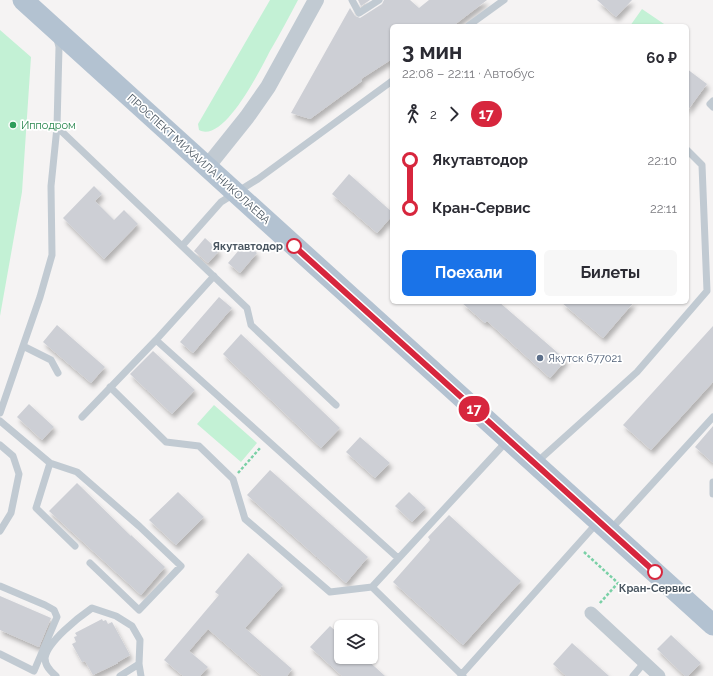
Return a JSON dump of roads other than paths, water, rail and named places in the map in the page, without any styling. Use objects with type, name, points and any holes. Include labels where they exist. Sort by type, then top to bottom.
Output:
[{"type":"main road","name":"ПРОСПЕКТ МИХАИЛА НИКОЛАЕВА","points":[[23,0],[713,625]]},
{"type":"street","points":[[207,167],[247,117],[268,87],[316,0]]},
{"type":"street","points":[[591,614],[659,676]]},
{"type":"lane","points":[[352,0],[359,13],[379,0]]},
{"type":"lane","points":[[471,24],[504,0]]},
{"type":"lane","points":[[0,413],[40,297],[52,255],[51,186],[57,126],[59,46],[53,28]]},
{"type":"lane","points":[[182,246],[221,202],[258,179],[390,83]]},
{"type":"lane","points":[[713,101],[710,104],[713,107]]},
{"type":"lane","points":[[57,126],[247,308],[251,325],[336,405]]},
{"type":"lane","points":[[535,464],[636,372],[707,291],[702,165],[689,152]]},
{"type":"lane","points":[[82,417],[156,340],[214,276]]},
{"type":"lane","points":[[156,340],[398,558]]},
{"type":"lane","points":[[23,346],[51,360],[58,372]]},
{"type":"lane","points":[[110,388],[166,442],[199,446],[233,479],[245,519],[330,592],[372,587],[508,440]]},
{"type":"lane","points":[[372,587],[462,675],[577,546],[604,526],[713,417]]},
{"type":"lane","points":[[0,421],[50,463],[77,472],[139,526],[181,566],[139,610],[90,564]]},
{"type":"lane","points":[[0,445],[13,456],[19,474],[12,513],[0,531]]},
{"type":"lane","points":[[50,463],[36,508],[75,546]]},
{"type":"lane","points":[[713,482],[713,494]]},
{"type":"lane","points":[[0,586],[45,605],[54,610],[57,617],[34,671],[0,654]]},
{"type":"lane","points":[[56,676],[48,669],[45,658],[49,646],[78,617],[92,608],[116,616],[132,626],[140,640],[139,664],[141,676]]},
{"type":"lane","points":[[633,676],[644,663]]},
{"type":"lane","points":[[120,676],[139,664]]},
{"type":"place","name":"Ипподром","points":[[13,125]]},
{"type":"place","name":"Якутавтодор","points":[[294,246]]},
{"type":"place","name":"Якутск 677021","points":[[540,358]]},
{"type":"place","name":"Кран-Сервис","points":[[655,572]]}]
